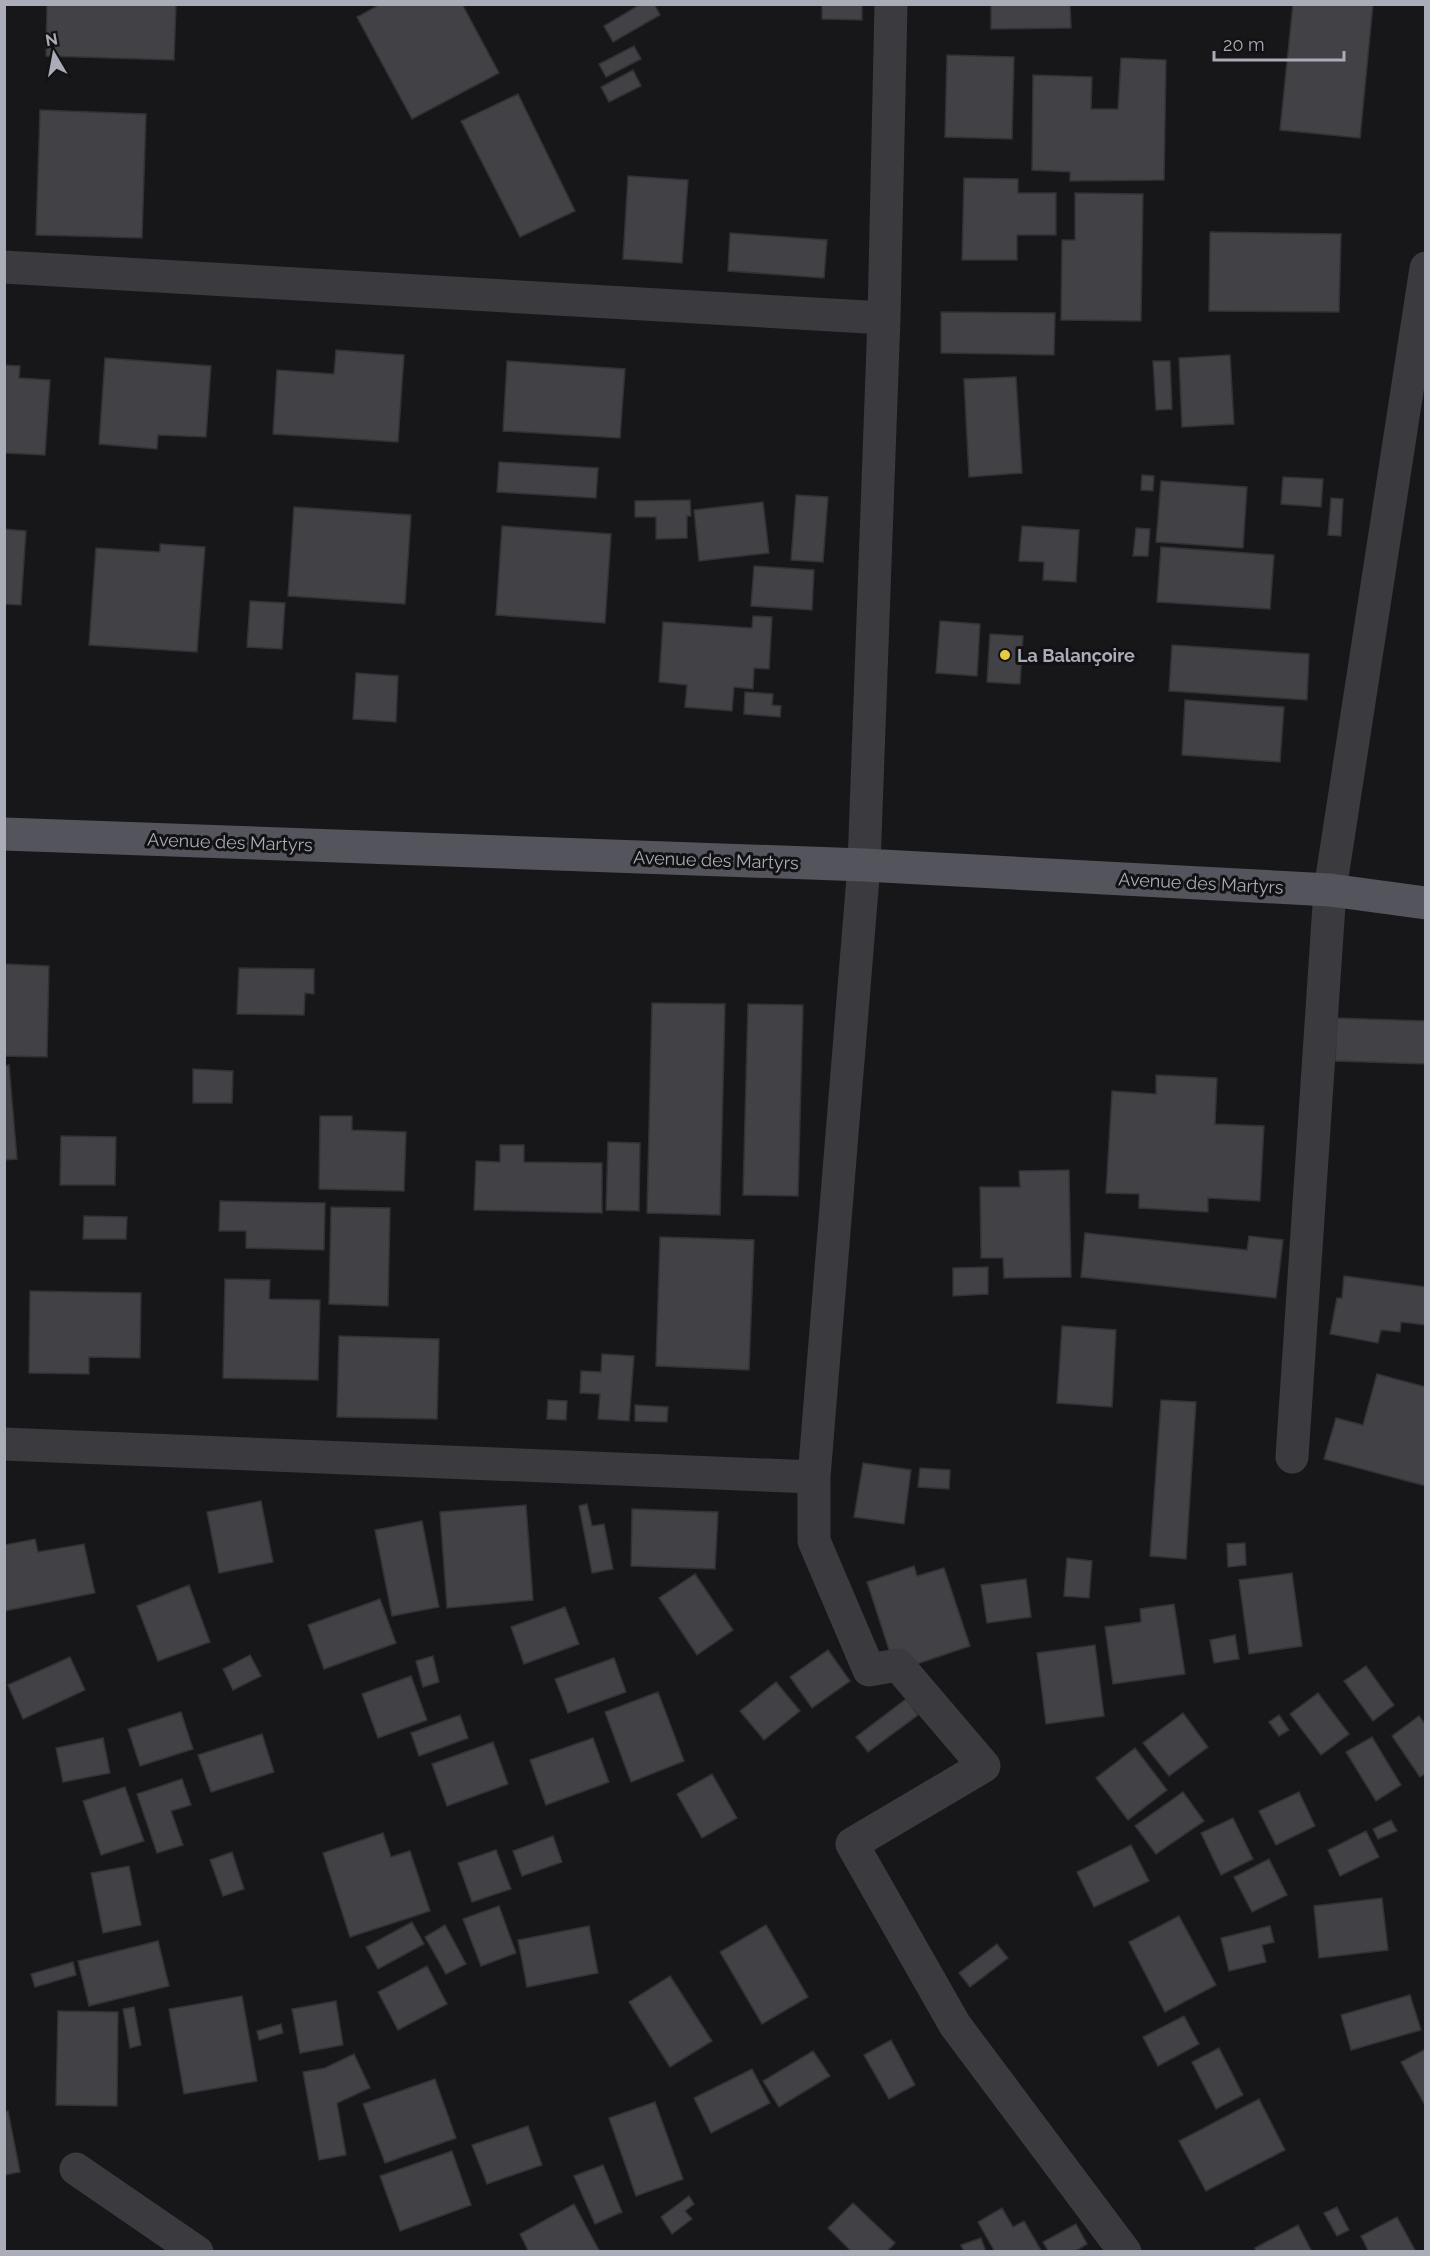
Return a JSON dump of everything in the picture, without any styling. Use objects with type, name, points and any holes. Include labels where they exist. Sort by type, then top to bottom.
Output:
[{"type":"main road","name":"Avenue des Martyrs","points":[[4,834],[864,865],[1330,890],[1425,903]]},
{"type":"street","points":[[891,4],[884,318],[864,865],[814,1477],[814,1540],[869,1670],[897,1665],[984,1766],[852,1844],[955,2025],[1125,2252]]},
{"type":"street","points":[[4,267],[884,318]]},
{"type":"street","points":[[1292,1457],[1330,890],[1425,268]]},
{"type":"street","points":[[4,1444],[814,1477]]},
{"type":"street","points":[[76,2169],[197,2252]]},
{"type":"building","points":[[47,4],[176,4],[174,60],[46,56]]},
{"type":"building","points":[[381,4],[462,4],[499,73],[412,119],[357,17]]},
{"type":"building","points":[[641,4],[654,4],[660,15],[613,42],[604,26]]},
{"type":"building","points":[[822,4],[862,4],[862,20],[822,19]]},
{"type":"building","points":[[991,4],[1070,4],[1071,28],[991,29]]},
{"type":"building","points":[[1293,4],[1373,4],[1360,138],[1280,130]]},
{"type":"building","points":[[634,46],[641,59],[606,77],[599,64]]},
{"type":"building","points":[[947,55],[1014,57],[1012,139],[945,137]]},
{"type":"building","points":[[1121,58],[1166,60],[1164,180],[1070,181],[1070,172],[1032,170],[1033,75],[1092,77],[1091,109],[1118,109]]},
{"type":"building","points":[[633,70],[641,86],[609,102],[601,87]]},
{"type":"building","points":[[518,94],[575,211],[520,237],[461,121]]},
{"type":"building","points":[[40,110],[146,114],[142,238],[36,235]]},
{"type":"building","points":[[628,176],[688,180],[682,263],[623,259]]},
{"type":"building","points":[[964,178],[1018,179],[1018,193],[1056,193],[1056,235],[1017,235],[1017,260],[962,260]]},
{"type":"building","points":[[1075,193],[1143,194],[1141,321],[1061,320],[1062,240],[1075,240]]},
{"type":"building","points":[[1210,232],[1341,234],[1339,312],[1209,311]]},
{"type":"building","points":[[730,233],[827,240],[824,278],[728,271]]},
{"type":"building","points":[[941,312],[1055,313],[1054,355],[941,353]]},
{"type":"building","points":[[336,350],[404,355],[398,442],[273,434],[277,370],[334,374]]},
{"type":"building","points":[[1230,355],[1234,424],[1182,427],[1179,358]]},
{"type":"building","points":[[105,358],[211,366],[206,437],[158,435],[157,449],[99,444]]},
{"type":"building","points":[[507,361],[625,369],[620,438],[503,431]]},
{"type":"building","points":[[1153,361],[1170,361],[1172,409],[1156,410]]},
{"type":"building","points":[[4,365],[20,366],[19,378],[50,380],[45,455],[4,453]]},
{"type":"building","points":[[1016,377],[1022,473],[969,477],[964,379]]},
{"type":"building","points":[[499,462],[598,468],[596,498],[497,492]]},
{"type":"building","points":[[1142,475],[1154,476],[1153,491],[1141,490]]},
{"type":"building","points":[[1283,477],[1323,479],[1321,507],[1281,504]]},
{"type":"building","points":[[1161,481],[1247,487],[1243,548],[1156,542]]},
{"type":"building","points":[[796,495],[828,497],[823,562],[791,560]]},
{"type":"building","points":[[1331,498],[1343,499],[1341,536],[1328,535]]},
{"type":"building","points":[[690,500],[691,516],[687,516],[687,538],[656,539],[656,517],[635,517],[635,501]]},
{"type":"building","points":[[763,502],[769,553],[699,561],[694,510]]},
{"type":"building","points":[[294,507],[411,515],[405,604],[288,596]]},
{"type":"building","points":[[502,526],[611,534],[605,623],[496,615]]},
{"type":"building","points":[[1022,526],[1079,530],[1076,582],[1043,580],[1044,562],[1019,561]]},
{"type":"building","points":[[1136,528],[1150,529],[1148,556],[1133,556]]},
{"type":"building","points":[[4,529],[26,531],[21,605],[4,604]]},
{"type":"building","points":[[160,544],[205,547],[197,652],[89,645],[96,548],[160,552]]},
{"type":"building","points":[[1161,547],[1274,555],[1270,609],[1157,602]]},
{"type":"building","points":[[754,566],[814,570],[812,610],[751,606]]},
{"type":"building","points":[[250,601],[285,603],[282,649],[247,647]]},
{"type":"building","points":[[753,616],[772,617],[769,669],[754,668],[753,689],[734,687],[732,711],[685,707],[687,685],[659,682],[663,622],[752,628]]},
{"type":"building","points":[[940,621],[980,624],[977,676],[936,673]]},
{"type":"building","points":[[990,634],[1023,636],[1020,684],[987,682]]},
{"type":"building","points":[[1172,645],[1309,654],[1307,700],[1169,691]]},
{"type":"building","points":[[356,673],[398,676],[396,722],[353,719]]},
{"type":"building","points":[[745,692],[773,694],[772,705],[781,706],[780,717],[744,714]]},
{"type":"building","points":[[1185,700],[1284,707],[1280,762],[1182,755]]},
{"type":"building","points":[[4,964],[49,966],[47,1057],[4,1056]]},
{"type":"building","points":[[239,968],[314,969],[314,994],[305,993],[304,1015],[237,1014]]},
{"type":"building","points":[[652,1003],[725,1004],[720,1215],[647,1213]]},
{"type":"building","points":[[748,1004],[803,1005],[798,1196],[743,1195]]},
{"type":"building","points":[[1337,1018],[1426,1021],[1426,1064],[1335,1061]]},
{"type":"building","points":[[9,1065],[17,1159],[4,1160],[4,1066]]},
{"type":"building","points":[[193,1069],[233,1071],[232,1103],[193,1103]]},
{"type":"building","points":[[1156,1075],[1217,1078],[1215,1124],[1264,1126],[1260,1201],[1208,1198],[1208,1212],[1139,1208],[1139,1194],[1106,1193],[1112,1091],[1156,1094]]},
{"type":"building","points":[[320,1116],[352,1116],[352,1130],[406,1132],[404,1191],[319,1189]]},
{"type":"building","points":[[61,1136],[116,1137],[115,1185],[60,1185]]},
{"type":"building","points":[[608,1142],[640,1143],[639,1211],[606,1210]]},
{"type":"building","points":[[500,1145],[524,1145],[524,1162],[602,1163],[602,1213],[474,1210],[476,1161],[500,1162]]},
{"type":"building","points":[[1069,1170],[1071,1277],[1004,1278],[1003,1258],[981,1258],[980,1187],[1020,1187],[1019,1171]]},
{"type":"building","points":[[220,1201],[325,1203],[324,1250],[246,1248],[246,1231],[219,1231]]},
{"type":"building","points":[[331,1207],[390,1208],[388,1306],[329,1304]]},
{"type":"building","points":[[84,1216],[127,1217],[126,1239],[83,1239]]},
{"type":"building","points":[[1085,1233],[1247,1250],[1249,1236],[1283,1240],[1276,1298],[1081,1277]]},
{"type":"building","points":[[660,1237],[754,1240],[749,1370],[656,1366]]},
{"type":"building","points":[[988,1267],[988,1294],[953,1296],[953,1268]]},
{"type":"building","points":[[1344,1276],[1426,1287],[1426,1325],[1401,1322],[1400,1332],[1381,1330],[1378,1343],[1330,1334],[1337,1298],[1342,1298]]},
{"type":"building","points":[[225,1279],[270,1280],[269,1299],[320,1300],[318,1380],[223,1378]]},
{"type":"building","points":[[30,1291],[141,1293],[140,1358],[89,1357],[89,1374],[29,1373]]},
{"type":"building","points":[[1062,1326],[1116,1330],[1112,1407],[1057,1403]]},
{"type":"building","points":[[339,1336],[439,1339],[437,1419],[337,1417]]},
{"type":"building","points":[[602,1354],[634,1356],[629,1421],[598,1419],[600,1394],[580,1393],[581,1371],[601,1372]]},
{"type":"building","points":[[1377,1374],[1426,1387],[1426,1486],[1324,1459],[1336,1418],[1363,1425]]},
{"type":"building","points":[[548,1400],[567,1401],[566,1420],[547,1419]]},
{"type":"building","points":[[1161,1400],[1196,1402],[1186,1559],[1150,1556]]},
{"type":"building","points":[[635,1405],[668,1407],[667,1422],[635,1421]]},
{"type":"building","points":[[863,1463],[911,1470],[904,1524],[854,1517]]},
{"type":"building","points":[[920,1468],[950,1470],[949,1489],[918,1487]]},
{"type":"building","points":[[261,1501],[273,1562],[219,1573],[207,1512]]},
{"type":"building","points":[[587,1504],[592,1526],[604,1524],[613,1569],[592,1573],[579,1506]]},
{"type":"building","points":[[526,1505],[533,1600],[447,1608],[440,1512]]},
{"type":"building","points":[[632,1509],[718,1512],[715,1569],[631,1566]]},
{"type":"building","points":[[422,1521],[439,1607],[392,1616],[375,1530]]},
{"type":"building","points":[[35,1539],[38,1552],[84,1544],[95,1593],[4,1611],[4,1545]]},
{"type":"building","points":[[1245,1543],[1246,1565],[1228,1567],[1227,1544]]},
{"type":"building","points":[[1067,1558],[1092,1561],[1089,1598],[1064,1596]]},
{"type":"building","points":[[914,1566],[917,1576],[944,1568],[970,1646],[896,1671],[867,1582]]},
{"type":"building","points":[[1292,1573],[1302,1646],[1249,1654],[1239,1580]]},
{"type":"building","points":[[695,1574],[733,1630],[697,1655],[659,1598]]},
{"type":"building","points":[[1026,1579],[1031,1617],[987,1623],[981,1585]]},
{"type":"building","points":[[189,1585],[210,1642],[158,1661],[137,1606]]},
{"type":"building","points":[[380,1599],[396,1643],[324,1669],[308,1625]]},
{"type":"building","points":[[1174,1604],[1185,1674],[1113,1684],[1105,1627],[1141,1622],[1140,1609]]},
{"type":"building","points":[[565,1607],[579,1644],[524,1664],[511,1627]]},
{"type":"building","points":[[1235,1635],[1239,1659],[1214,1663],[1210,1640]]},
{"type":"building","points":[[1095,1645],[1104,1716],[1046,1724],[1037,1653]]},
{"type":"building","points":[[828,1650],[850,1681],[812,1708],[790,1677]]},
{"type":"building","points":[[250,1655],[261,1676],[233,1690],[223,1669]]},
{"type":"building","points":[[433,1656],[439,1682],[423,1687],[416,1661]]},
{"type":"building","points":[[70,1657],[85,1690],[23,1719],[8,1685]]},
{"type":"building","points":[[614,1658],[626,1692],[568,1713],[555,1679]]},
{"type":"building","points":[[1366,1666],[1394,1705],[1373,1721],[1344,1681]]},
{"type":"building","points":[[411,1676],[427,1720],[378,1738],[362,1694]]},
{"type":"building","points":[[776,1682],[800,1711],[764,1740],[740,1711]]},
{"type":"building","points":[[658,1692],[684,1761],[631,1782],[605,1712]]},
{"type":"building","points":[[1318,1693],[1349,1734],[1321,1755],[1290,1714]]},
{"type":"building","points":[[906,1699],[918,1715],[868,1752],[856,1737]]},
{"type":"building","points":[[181,1712],[193,1749],[140,1766],[128,1729]]},
{"type":"building","points":[[1183,1713],[1208,1747],[1169,1776],[1143,1743]]},
{"type":"building","points":[[460,1715],[468,1738],[419,1756],[411,1733]]},
{"type":"building","points":[[1279,1715],[1289,1730],[1279,1736],[1269,1722]]},
{"type":"building","points":[[1419,1716],[1426,1725],[1426,1773],[1420,1777],[1392,1736]]},
{"type":"building","points":[[262,1734],[274,1772],[211,1792],[198,1755]]},
{"type":"building","points":[[1372,1737],[1401,1785],[1376,1801],[1346,1752]]},
{"type":"building","points":[[103,1738],[110,1773],[63,1782],[56,1748]]},
{"type":"building","points":[[593,1738],[609,1782],[546,1805],[530,1760]]},
{"type":"building","points":[[493,1742],[508,1784],[447,1806],[432,1764]]},
{"type":"building","points":[[1135,1748],[1167,1790],[1128,1820],[1096,1778]]},
{"type":"building","points":[[712,1774],[737,1818],[702,1838],[677,1794]]},
{"type":"building","points":[[182,1779],[191,1805],[171,1811],[183,1845],[157,1853],[137,1794]]},
{"type":"building","points":[[125,1787],[144,1841],[101,1855],[83,1801]]},
{"type":"building","points":[[1183,1792],[1204,1821],[1156,1854],[1135,1826]]},
{"type":"building","points":[[1299,1792],[1315,1826],[1276,1845],[1259,1811]]},
{"type":"building","points":[[1233,1818],[1253,1859],[1221,1875],[1201,1833]]},
{"type":"building","points":[[1391,1820],[1397,1831],[1378,1839],[1373,1829]]},
{"type":"building","points":[[1366,1831],[1379,1857],[1340,1876],[1328,1850]]},
{"type":"building","points":[[383,1833],[391,1857],[410,1851],[430,1911],[350,1937],[323,1853]]},
{"type":"building","points":[[553,1836],[562,1862],[522,1876],[513,1851]]},
{"type":"building","points":[[1131,1845],[1149,1881],[1094,1907],[1077,1872]]},
{"type":"building","points":[[496,1850],[511,1889],[472,1902],[458,1863]]},
{"type":"building","points":[[232,1852],[244,1889],[223,1896],[210,1860]]},
{"type":"building","points":[[1269,1859],[1287,1895],[1252,1912],[1234,1877]]},
{"type":"building","points":[[129,1866],[141,1925],[103,1933],[91,1873]]},
{"type":"building","points":[[1382,1898],[1388,1950],[1319,1958],[1314,1906]]},
{"type":"building","points":[[499,1906],[516,1953],[481,1966],[463,1919]]},
{"type":"building","points":[[1179,1916],[1216,1985],[1165,2012],[1129,1942]]},
{"type":"building","points":[[412,1922],[424,1944],[378,1969],[366,1947]]},
{"type":"building","points":[[445,1925],[466,1964],[446,1974],[425,1937]]},
{"type":"building","points":[[766,1925],[808,1997],[762,2024],[720,1952]]},
{"type":"building","points":[[589,1926],[598,1973],[527,1987],[518,1940]]},
{"type":"building","points":[[1270,1926],[1274,1942],[1262,1945],[1266,1962],[1229,1971],[1221,1938]]},
{"type":"building","points":[[158,1941],[169,1986],[89,2006],[78,1961]]},
{"type":"building","points":[[997,1944],[1008,1958],[970,1987],[959,1973]]},
{"type":"building","points":[[73,1962],[76,1975],[35,1987],[31,1974]]},
{"type":"building","points":[[427,1966],[447,2004],[398,2030],[378,1992]]},
{"type":"building","points":[[670,1976],[712,2041],[670,2067],[629,2002]]},
{"type":"building","points":[[1410,1995],[1421,2030],[1351,2050],[1341,2015]]},
{"type":"building","points":[[242,1996],[257,2081],[184,2094],[169,2009]]},
{"type":"building","points":[[336,2001],[343,2045],[300,2053],[292,2009]]},
{"type":"building","points":[[134,2007],[141,2045],[130,2048],[123,2009]]},
{"type":"building","points":[[58,2011],[118,2012],[117,2106],[56,2105]]},
{"type":"building","points":[[1184,2016],[1199,2044],[1158,2066],[1143,2037]]},
{"type":"building","points":[[281,2024],[283,2033],[259,2040],[257,2031]]},
{"type":"building","points":[[891,2040],[915,2085],[889,2099],[864,2055]]},
{"type":"building","points":[[1219,2048],[1243,2095],[1216,2109],[1192,2062]]},
{"type":"building","points":[[1426,2049],[1426,2107],[1401,2062]]},
{"type":"building","points":[[813,2051],[830,2076],[779,2107],[763,2081]]},
{"type":"building","points":[[354,2054],[370,2088],[337,2103],[346,2155],[319,2160],[303,2072],[325,2068]]},
{"type":"building","points":[[752,2069],[770,2103],[711,2133],[694,2098]]},
{"type":"building","points":[[435,2079],[456,2138],[385,2163],[363,2104]]},
{"type":"building","points":[[1259,2099],[1285,2150],[1206,2191],[1179,2141]]},
{"type":"building","points":[[655,2102],[683,2179],[636,2196],[609,2118]]},
{"type":"building","points":[[8,2111],[20,2172],[4,2175],[4,2112]]},
{"type":"building","points":[[528,2126],[542,2165],[487,2184],[472,2145]]},
{"type":"building","points":[[452,2151],[471,2205],[400,2231],[380,2176]]},
{"type":"building","points":[[603,2165],[622,2212],[595,2224],[574,2176]]},
{"type":"building","points":[[689,2196],[694,2204],[685,2211],[692,2219],[672,2234],[661,2217]]},
{"type":"building","points":[[853,2203],[895,2243],[886,2252],[852,2252],[828,2228]]},
{"type":"building","points":[[574,2204],[600,2252],[529,2252],[520,2234]]},
{"type":"building","points":[[1337,2207],[1349,2230],[1337,2236],[1324,2213]]},
{"type":"building","points":[[1002,2208],[1013,2227],[1024,2221],[1042,2252],[995,2252],[978,2222]]},
{"type":"building","points":[[1397,2217],[1416,2252],[1369,2252],[1361,2236]]},
{"type":"building","points":[[1076,2224],[1087,2244],[1074,2252],[1049,2252],[1043,2242]]},
{"type":"building","points":[[1298,2225],[1312,2252],[1256,2252],[1255,2248]]},
{"type":"building","points":[[981,2238],[986,2252],[964,2252],[961,2245]]},
{"type":"place","name":"La Balançoire","points":[[1005,655]]}]
